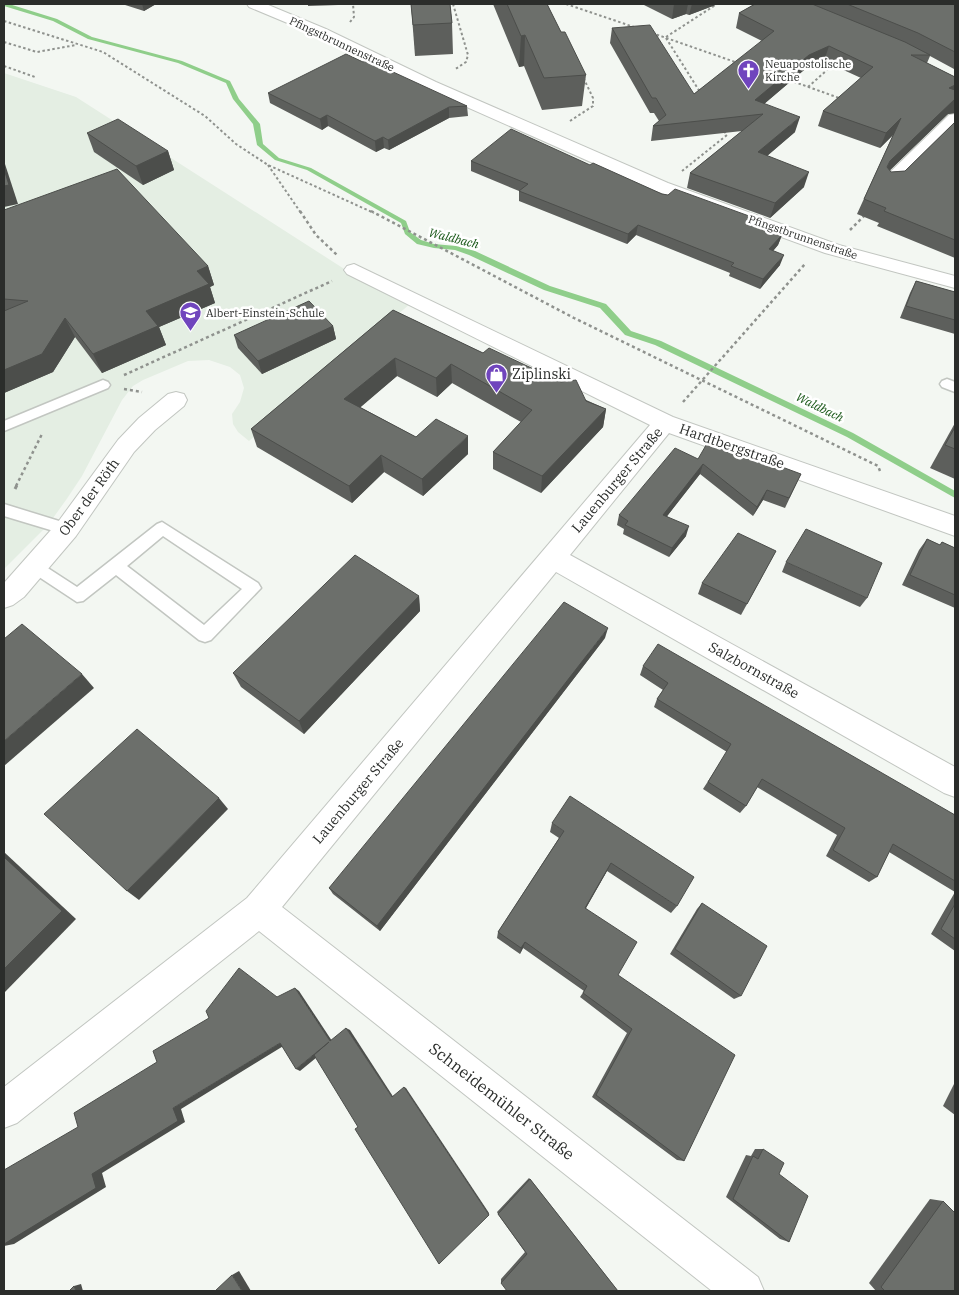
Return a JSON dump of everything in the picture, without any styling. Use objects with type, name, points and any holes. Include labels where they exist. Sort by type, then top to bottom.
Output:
[{"type":"street","name":"Pfingstbrunnenstraße","points":[[254,4],[321,32],[430,85],[662,187],[827,247],[955,282]]},
{"type":"street","points":[[891,181],[955,119]]},
{"type":"street","name":"Hardtbergstraße","points":[[354,270],[665,423],[955,526]]},
{"type":"street","name":"Ober der Röth","points":[[4,598],[16,590],[67,528],[126,446],[147,424],[176,400]]},
{"type":"street","name":"Lauenburger Straße","points":[[4,1110],[259,910],[665,423]]},
{"type":"street","name":"Salzbornstraße","points":[[552,557],[955,783]]},
{"type":"street","name":"Schneidemühler Straße","points":[[259,910],[744,1291]]},
{"type":"lane","points":[[4,426],[103,384]]},
{"type":"lane","points":[[4,510],[67,528]]},
{"type":"lane","points":[[35,567],[77,596],[162,528],[253,588],[205,635],[116,566]]},
{"type":"path","points":[[430,85],[468,59],[453,4]]},
{"type":"path","points":[[566,4],[639,28]]},
{"type":"path","points":[[666,38],[717,4]]},
{"type":"path","points":[[4,21],[103,52],[168,91],[205,116],[236,144],[268,165],[382,216],[574,318],[878,466],[891,502]]},
{"type":"path","points":[[648,32],[746,65]]},
{"type":"path","points":[[666,38],[701,95]]},
{"type":"path","points":[[4,42],[37,52],[77,45]]},
{"type":"path","points":[[808,87],[838,60]]},
{"type":"path","points":[[4,66],[35,77]]},
{"type":"path","points":[[544,136],[593,106],[593,98],[580,72]]},
{"type":"path","points":[[782,78],[844,99]]},
{"type":"path","points":[[662,187],[727,135],[722,127]]},
{"type":"path","points":[[103,384],[326,285],[354,270],[316,235],[268,165]]},
{"type":"path","points":[[665,423],[702,379],[827,247],[891,190],[891,181]]},
{"type":"path","points":[[103,384],[176,400]]},
{"type":"path","points":[[4,510],[56,404]]},
{"type":"shaded area","name":"Albert-Einstein-Schule","points":[[4,73],[76,97],[349,272],[410,304],[249,441],[238,432],[233,424],[232,414],[240,402],[244,388],[240,375],[230,367],[209,360],[188,361],[133,386],[122,400],[82,476],[66,500],[48,525],[4,569]]},
{"type":"building","points":[[411,4],[450,4],[452,23],[413,25]]},
{"type":"building","points":[[507,4],[547,4],[561,32],[565,32],[586,75],[544,78],[525,35],[521,36]]},
{"type":"building","points":[[755,4],[812,4],[905,42],[930,55],[911,55],[955,77],[955,85],[949,88],[955,90],[955,99],[890,161],[887,167],[891,172],[905,171],[955,122],[955,240],[884,211],[886,208],[864,199],[901,118],[886,133],[823,111],[873,67],[829,46],[809,55],[755,100],[800,117],[758,152],[809,172],[775,203],[690,173],[763,114],[653,126],[666,115],[656,98],[652,98],[612,28],[650,25],[694,94],[774,31],[739,13]]},
{"type":"building","points":[[847,4],[955,4],[955,52],[918,33]]},
{"type":"building","points":[[346,54],[363,62],[367,60],[467,106],[449,107],[388,140],[383,137],[375,141],[327,115],[320,119],[268,93]]},
{"type":"building","points":[[118,119],[168,151],[136,166],[87,133]]},
{"type":"building","points":[[511,129],[590,165],[593,163],[662,194],[668,195],[675,189],[760,220],[755,225],[782,235],[769,249],[784,255],[763,279],[731,266],[734,263],[638,225],[628,234],[519,191],[528,184],[471,161]]},
{"type":"building","points":[[4,169],[9,185],[4,186]]},
{"type":"building","points":[[117,169],[208,266],[197,271],[209,284],[146,311],[158,326],[93,354],[65,318],[42,354],[4,370],[4,311],[28,301],[4,299],[4,210]]},
{"type":"building","points":[[916,281],[955,292],[955,320],[906,306]]},
{"type":"building","points":[[309,301],[333,326],[258,361],[234,335]]},
{"type":"building","points":[[393,310],[483,353],[489,348],[561,382],[576,380],[586,401],[606,409],[542,476],[493,452],[532,410],[451,364],[436,378],[395,358],[344,399],[416,437],[436,419],[468,436],[422,479],[381,455],[349,486],[251,429]]},
{"type":"building","points":[[955,427],[955,449],[945,445]]},
{"type":"building","points":[[709,440],[801,474],[789,498],[767,490],[757,507],[703,464],[663,515],[689,526],[672,548],[625,525],[628,521],[619,515],[675,448],[698,459]]},
{"type":"building","points":[[806,529],[882,563],[867,598],[786,562]]},
{"type":"building","points":[[738,533],[776,551],[747,604],[702,583]]},
{"type":"building","points":[[927,539],[940,545],[942,542],[955,548],[955,595],[910,575]]},
{"type":"building","points":[[355,555],[419,596],[299,721],[233,673]]},
{"type":"building","points":[[564,602],[608,628],[377,926],[329,888]]},
{"type":"building","points":[[22,624],[82,674],[4,741],[4,639]]},
{"type":"building","points":[[658,644],[955,815],[955,881],[893,844],[877,877],[833,850],[845,828],[762,779],[746,806],[708,782],[731,744],[657,699],[668,683],[643,666]]},
{"type":"building","points":[[137,729],[219,798],[127,891],[44,814]]},
{"type":"building","points":[[570,796],[694,877],[677,906],[611,863],[585,908],[637,942],[618,975],[735,1055],[684,1161],[596,1095],[632,1029],[583,993],[587,986],[525,942],[521,948],[498,932],[564,831],[552,823]]},
{"type":"building","points":[[4,857],[62,911],[4,969]]},
{"type":"building","points":[[702,903],[767,946],[741,996],[675,949]]},
{"type":"building","points":[[955,904],[955,939],[941,929]]},
{"type":"building","points":[[239,968],[277,997],[295,988],[330,1041],[346,1028],[392,1097],[404,1087],[489,1215],[439,1264],[355,1129],[358,1127],[314,1055],[329,1042],[296,1069],[280,1043],[173,1108],[178,1121],[92,1174],[96,1188],[4,1244],[4,1170],[78,1127],[74,1113],[157,1062],[153,1051],[209,1018],[206,1011]]},
{"type":"building","points":[[763,1149],[784,1163],[779,1174],[808,1196],[789,1242],[733,1199],[753,1156],[758,1159]]},
{"type":"building","points":[[530,1179],[618,1291],[507,1291],[501,1283],[527,1254],[498,1214]]},
{"type":"building","points":[[943,1201],[955,1213],[955,1291],[885,1291],[881,1287]]},
{"type":"building","points":[[232,1275],[242,1291],[215,1291]]},
{"type":"building","points":[[74,1286],[76,1291],[69,1291]]},
{"type":"waterway","name":"Waldbach","points":[[4,4],[55,20],[90,38],[180,62],[228,82],[236,99],[254,120],[260,136],[260,145],[277,159],[309,169],[404,222],[407,233],[419,242],[434,246],[456,248],[472,253],[547,288],[603,306],[628,333],[658,343],[850,435],[955,495]]},
{"type":"place","name":"Neuapostolische Kirche","points":[[749,89]]},
{"type":"place","name":"Albert-Einstein-Schule","points":[[190,332]]},
{"type":"place","name":"Ziplinski","points":[[496,393]]}]
